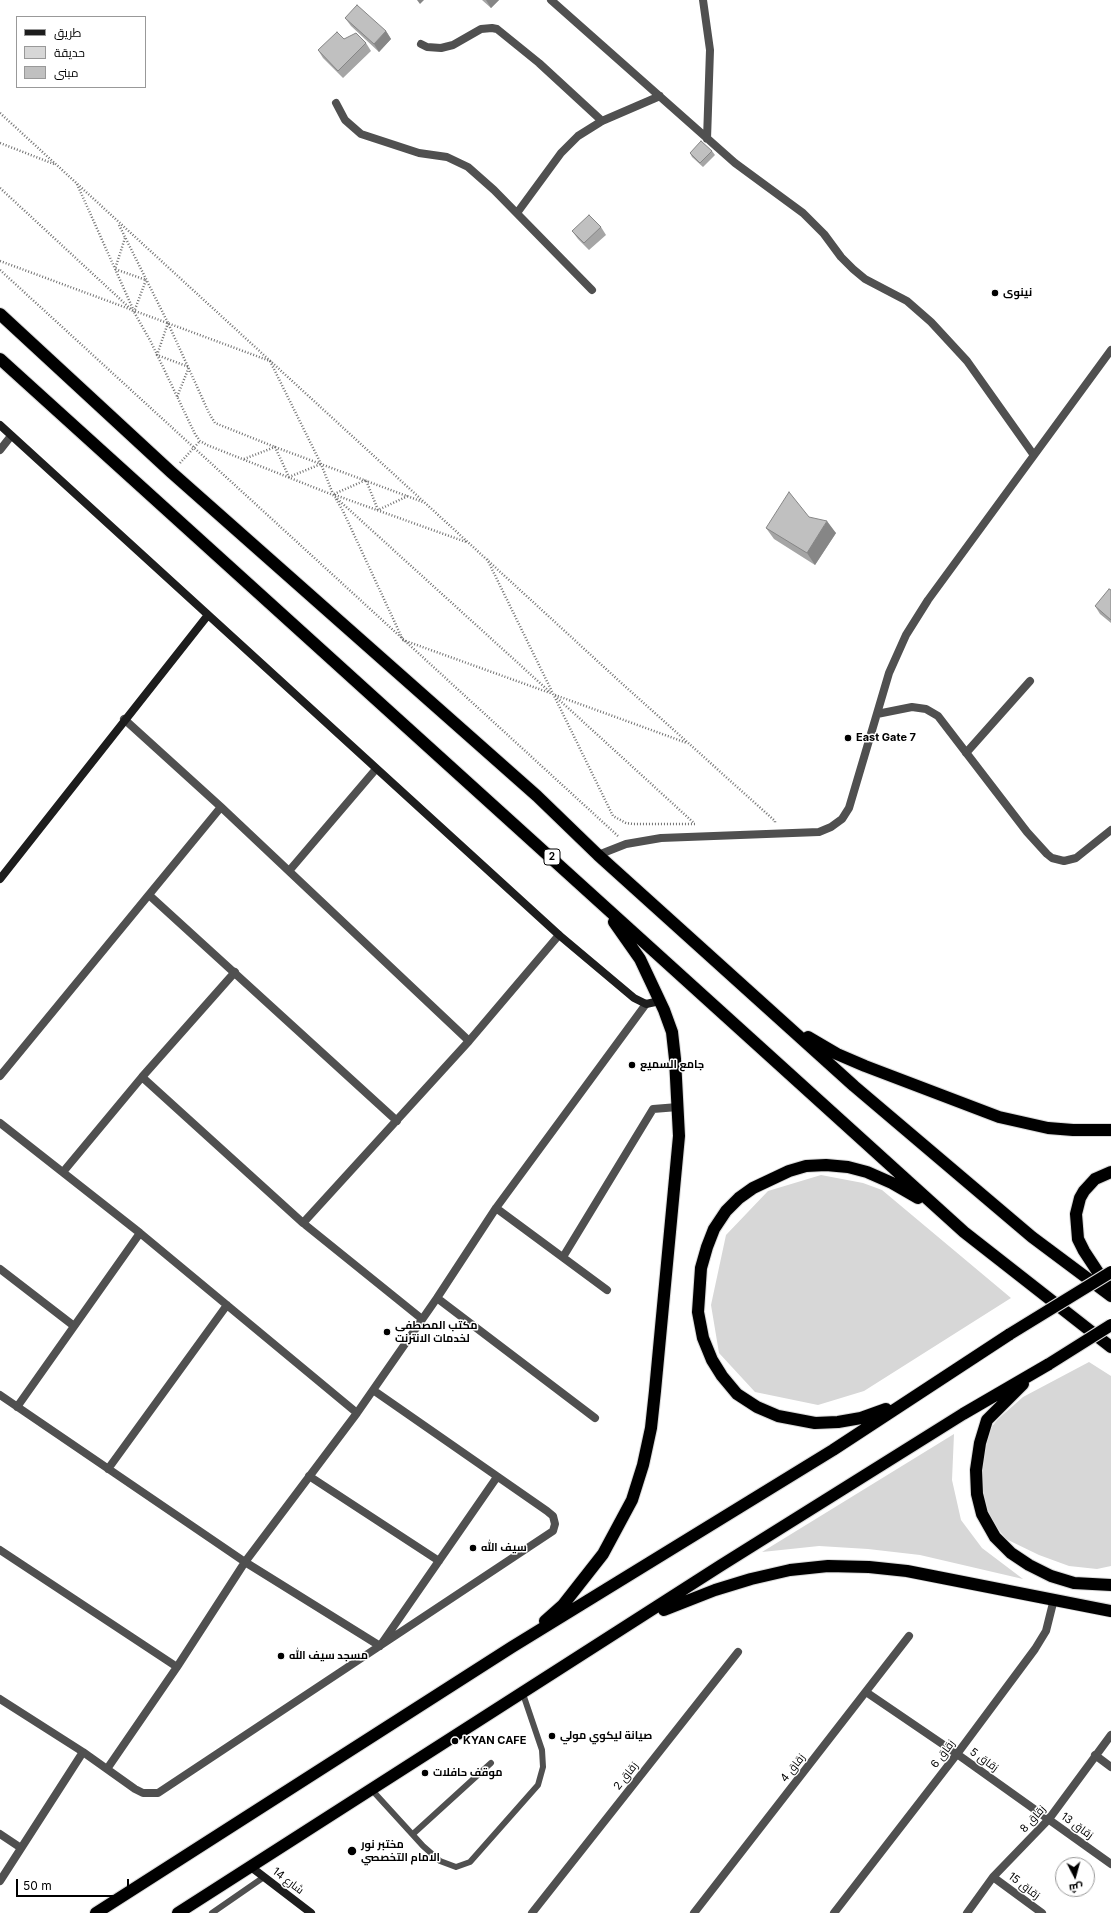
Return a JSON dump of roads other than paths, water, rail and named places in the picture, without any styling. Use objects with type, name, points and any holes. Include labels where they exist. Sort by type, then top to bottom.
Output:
[{"type":"highway","points":[[0,314],[172,472],[537,796],[598,855],[854,1086],[1032,1237],[1111,1296]]},
{"type":"highway","name":"2","points":[[0,359],[964,1232],[1111,1347]]},
{"type":"highway","points":[[512,1647],[539,1627],[563,1605],[603,1554],[632,1500],[644,1465],[651,1428],[656,1383],[679,1136],[672,1032],[660,1001],[640,959],[629,942],[600,904],[579,882]]},
{"type":"highway","points":[[780,1018],[811,1039],[837,1054],[895,1078],[999,1117],[1048,1128],[1073,1130],[1111,1130]]},
{"type":"highway","points":[[906,1402],[861,1418],[838,1422],[815,1423],[778,1416],[757,1407],[737,1394],[722,1376],[712,1360],[703,1338],[698,1312],[701,1268],[707,1247],[714,1229],[726,1210],[739,1198],[789,1170],[813,1166],[848,1167],[868,1172],[892,1183],[936,1210],[964,1232]]},
{"type":"highway","points":[[1111,1172],[1095,1179],[1084,1191],[1080,1198],[1076,1214],[1078,1239],[1084,1251],[1111,1292]]},
{"type":"highway","points":[[96,1913],[512,1647],[833,1450],[1010,1334],[1111,1272]]},
{"type":"highway","points":[[178,1913],[522,1691],[617,1634],[720,1566],[963,1414],[1049,1364],[1111,1325]]},
{"type":"highway","points":[[1034,1373],[987,1420],[980,1443],[976,1470],[977,1494],[982,1514],[995,1537],[1011,1553],[1029,1565],[1051,1576],[1074,1582],[1111,1585]]},
{"type":"highway","points":[[617,1634],[677,1604],[715,1590],[790,1570],[828,1566],[869,1567],[907,1571],[1111,1611]]},
{"type":"street","points":[[551,0],[735,163],[802,213],[824,234],[841,257],[861,276],[907,301],[932,322],[967,361],[1033,454]]},
{"type":"street","points":[[703,0],[710,50],[707,139]]},
{"type":"street","points":[[421,44],[427,47],[441,48],[453,45],[481,29],[492,28],[497,30],[540,63],[602,121]]},
{"type":"street","points":[[517,213],[560,152],[578,136],[602,121],[660,96]]},
{"type":"street","points":[[336,103],[345,120],[361,134],[419,153],[447,157],[464,164],[494,190],[592,290]]},
{"type":"street","points":[[598,855],[626,844],[661,838],[819,832],[831,827],[842,819],[849,808],[889,673],[916,618],[1033,454],[1111,350]]},
{"type":"street","points":[[0,425],[559,935],[634,998],[646,1004],[660,1001]]},
{"type":"street","points":[[0,450],[11,436]]},
{"type":"street","points":[[0,879],[208,615]]},
{"type":"street","points":[[966,753],[1030,681]]},
{"type":"street","points":[[877,714],[912,707],[926,709],[933,712],[944,721],[966,753],[1027,832],[1052,858],[1064,861],[1076,858],[1111,830]]},
{"type":"street","points":[[124,720],[221,807],[469,1041]]},
{"type":"street","points":[[288,871],[376,769]]},
{"type":"street","points":[[0,1076],[221,807]]},
{"type":"street","points":[[149,895],[397,1120]]},
{"type":"street","points":[[303,1223],[469,1041],[559,935]]},
{"type":"street","points":[[63,1172],[142,1077],[235,972]]},
{"type":"street","points":[[107,1768],[177,1667],[245,1562],[357,1413],[437,1298],[496,1208],[646,1004]]},
{"type":"street","points":[[142,1077],[303,1223],[422,1319]]},
{"type":"street","points":[[563,1258],[654,1109],[678,1107]]},
{"type":"street","points":[[0,1123],[140,1233],[357,1413]]},
{"type":"street","points":[[496,1208],[607,1290]]},
{"type":"street","points":[[16,1407],[140,1233]]},
{"type":"street","points":[[0,1268],[74,1326]]},
{"type":"street","points":[[437,1298],[595,1418]]},
{"type":"street","points":[[108,1468],[227,1305]]},
{"type":"street","points":[[0,1699],[143,1793],[158,1793],[553,1532],[555,1524],[553,1516],[373,1390]]},
{"type":"street","points":[[0,1395],[245,1562],[380,1646]]},
{"type":"street","points":[[309,1476],[439,1561]]},
{"type":"street","points":[[380,1646],[498,1477]]},
{"type":"street","points":[[0,1550],[177,1667]]},
{"type":"street","name":"زقاق 6","points":[[834,1913],[957,1754],[1035,1649],[1046,1631],[1054,1600]]},
{"type":"street","name":"زقاق 4","points":[[694,1913],[909,1636]]},
{"type":"street","name":"زقاق 2","points":[[532,1913],[738,1652]]},
{"type":"street","name":"زقاق 5","points":[[866,1692],[1049,1819]]},
{"type":"street","name":"زقاق 8","points":[[967,1913],[994,1877],[1049,1819],[1111,1735]]},
{"type":"street","points":[[0,1881],[82,1752]]},
{"type":"street","points":[[1095,1755],[1111,1767]]},
{"type":"street","name":"زقاق 13","points":[[1049,1819],[1111,1864]]},
{"type":"street","points":[[0,1834],[21,1848]]},
{"type":"street","name":"شارع 14","points":[[251,1867],[312,1913]]},
{"type":"street","name":"زقاق 15","points":[[994,1877],[1042,1913]]},
{"type":"lane","points":[[371,1789],[440,1861],[456,1867],[470,1862],[538,1785],[543,1766],[542,1750],[522,1691]]},
{"type":"lane","points":[[413,1834],[491,1763]]},
{"type":"lane","points":[[212,1913],[264,1877]]},
{"type":"place","name":"نينوى","points":[[995,293]]},
{"type":"place","name":"East Gate 7","points":[[848,738]]},
{"type":"place","name":"جامع السميع","points":[[632,1065]]},
{"type":"place","name":"مكتب المصطفى لخدمات الانترنت","points":[[387,1332]]},
{"type":"place","name":"سيف الله","points":[[473,1548]]},
{"type":"place","name":"مسجد سيف الله","points":[[281,1656]]},
{"type":"place","name":"صيانة ليكوي مولي","points":[[552,1736]]},
{"type":"place","name":"KYAN CAFE","points":[[455,1741]]},
{"type":"place","name":"موقف حافلات","points":[[425,1773]]},
{"type":"place","name":"مختبر نور الامام التخصصي","points":[[352,1851]]}]
